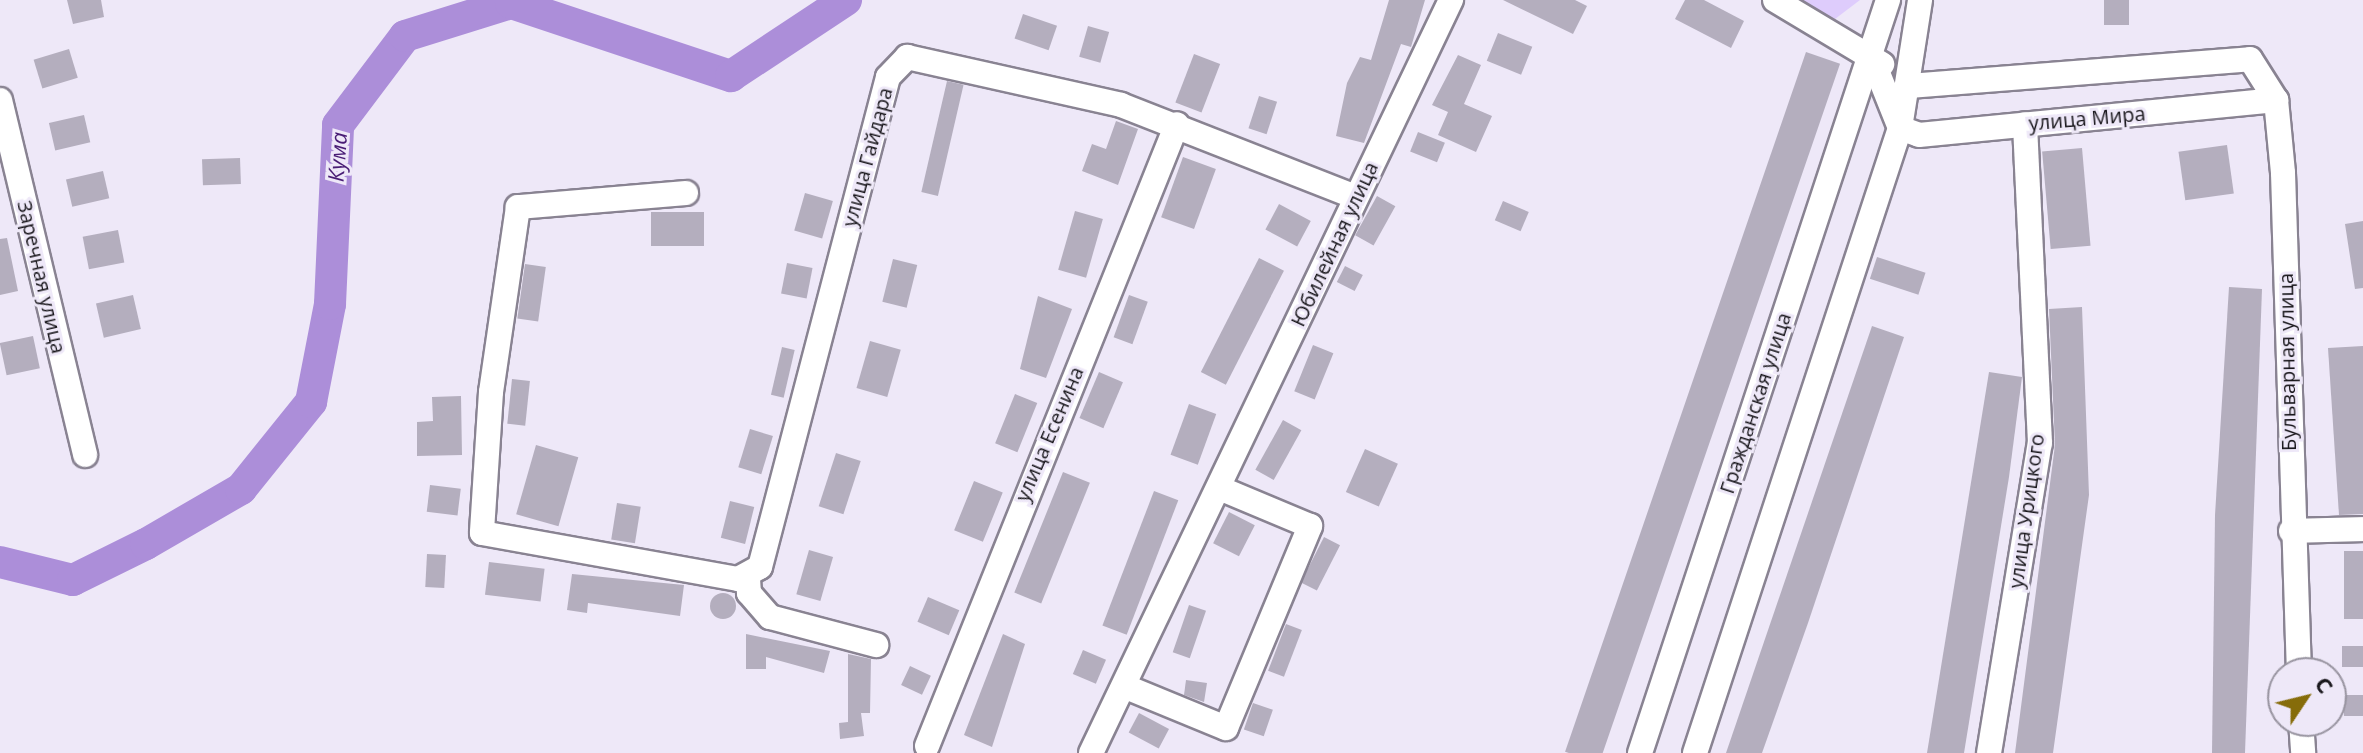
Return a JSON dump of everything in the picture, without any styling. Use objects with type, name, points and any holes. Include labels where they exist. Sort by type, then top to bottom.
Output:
[{"type":"street","name":"Юбилейная улица","points":[[1091,753],[1126,687],[1451,0]]},
{"type":"street","points":[[1775,0],[1870,53],[1909,86],[2250,59],[2276,100]]},
{"type":"street","name":"Гражданская улица","points":[[1640,753],[1888,0]]},
{"type":"street","points":[[1695,753],[1900,128],[1909,86],[1920,0]]},
{"type":"street","points":[[1870,53],[1900,128]]},
{"type":"street","name":"улица Гайдара","points":[[748,579],[760,567],[894,66],[918,54],[1177,124],[1356,197]]},
{"type":"street","name":"Заречная улица","points":[[0,100],[85,455]]},
{"type":"street","name":"улица Мира","points":[[1900,128],[1919,135],[2276,100]]},
{"type":"street","name":"Бульварная улица","points":[[2276,100],[2298,657]]},
{"type":"street","name":"улица Есенина","points":[[927,746],[1177,124]]},
{"type":"street","name":"улица Урицкого","points":[[1989,753],[2040,443],[2025,124]]},
{"type":"street","points":[[686,193],[518,207],[478,514],[482,533],[495,539],[748,579],[749,593],[770,617],[876,645]]},
{"type":"street","points":[[1126,687],[1226,728],[1310,526],[1219,488]]},
{"type":"street","points":[[2291,531],[2363,529]]},
{"type":"shaded area","points":[[1785,0],[1860,0],[1835,19]]},
{"type":"building","points":[[67,0],[101,0],[104,17],[73,24]]},
{"type":"building","points":[[1389,0],[1425,0],[1411,47],[1401,44],[1364,143],[1336,136],[1347,83],[1360,57],[1371,60]]},
{"type":"building","points":[[1503,0],[1575,0],[1587,6],[1573,34]]},
{"type":"building","points":[[1685,0],[1704,0],[1744,21],[1731,48],[1675,19]]},
{"type":"building","points":[[2104,0],[2129,0],[2129,25],[2104,25]]},
{"type":"building","points":[[1023,14],[1057,26],[1049,50],[1015,39]]},
{"type":"building","points":[[1088,26],[1109,32],[1100,63],[1079,57]]},
{"type":"building","points":[[1498,33],[1532,47],[1521,75],[1487,61]]},
{"type":"building","points":[[69,49],[78,78],[42,89],[34,60]]},
{"type":"building","points":[[1806,52],[1840,64],[1603,753],[1565,752]]},
{"type":"building","points":[[1194,54],[1220,64],[1202,113],[1175,103]]},
{"type":"building","points":[[1458,55],[1481,65],[1464,104],[1492,116],[1476,152],[1438,135],[1448,112],[1432,105]]},
{"type":"building","points":[[947,81],[964,85],[938,196],[921,192]]},
{"type":"building","points":[[1259,96],[1277,102],[1267,134],[1248,128]]},
{"type":"building","points":[[84,115],[90,142],[55,150],[49,123]]},
{"type":"building","points":[[1116,121],[1138,129],[1118,185],[1082,171],[1092,144],[1106,149]]},
{"type":"building","points":[[1418,132],[1445,143],[1437,162],[1410,151]]},
{"type":"building","points":[[2227,145],[2234,194],[2185,200],[2178,152]]},
{"type":"building","points":[[2082,148],[2091,246],[2051,249],[2042,151]]},
{"type":"building","points":[[1183,157],[1216,169],[1194,229],[1161,217]]},
{"type":"building","points":[[240,158],[241,184],[203,185],[202,159]]},
{"type":"building","points":[[103,171],[109,198],[72,207],[66,180]]},
{"type":"building","points":[[805,193],[833,201],[822,238],[794,230]]},
{"type":"building","points":[[1377,196],[1395,206],[1374,246],[1355,235]]},
{"type":"building","points":[[1503,201],[1529,212],[1521,231],[1495,220]]},
{"type":"building","points":[[1279,204],[1311,221],[1297,247],[1265,230]]},
{"type":"building","points":[[1075,211],[1103,219],[1086,278],[1058,270]]},
{"type":"building","points":[[651,212],[704,212],[704,246],[651,246]]},
{"type":"building","points":[[2363,221],[2363,288],[2355,289],[2345,224]]},
{"type":"building","points":[[118,230],[124,262],[89,269],[83,237]]},
{"type":"building","points":[[7,238],[18,291],[0,295],[0,239]]},
{"type":"building","points":[[1877,257],[1926,273],[1918,295],[1870,279]]},
{"type":"building","points":[[1259,258],[1284,271],[1226,385],[1201,372]]},
{"type":"building","points":[[893,259],[917,265],[907,308],[882,302]]},
{"type":"building","points":[[787,263],[813,268],[807,298],[781,293]]},
{"type":"building","points":[[525,264],[546,267],[538,321],[517,318]]},
{"type":"building","points":[[1345,266],[1363,275],[1355,291],[1337,282]]},
{"type":"building","points":[[2229,287],[2262,289],[2245,753],[2212,753],[2215,515]]},
{"type":"building","points":[[133,295],[141,329],[104,338],[96,304]]},
{"type":"building","points":[[1129,295],[1148,302],[1132,344],[1114,337]]},
{"type":"building","points":[[1038,296],[1072,309],[1046,378],[1020,369]]},
{"type":"building","points":[[2082,307],[2089,495],[2053,753],[2015,753],[2055,445],[2049,309]]},
{"type":"building","points":[[1872,326],[1904,337],[1808,623],[1762,753],[1726,753]]},
{"type":"building","points":[[33,336],[40,368],[7,375],[0,343]]},
{"type":"building","points":[[870,341],[901,350],[887,397],[856,388]]},
{"type":"building","points":[[1313,345],[1333,353],[1315,400],[1294,391]]},
{"type":"building","points":[[2363,346],[2363,514],[2339,515],[2328,348]]},
{"type":"building","points":[[782,347],[795,350],[784,398],[771,395]]},
{"type":"building","points":[[1099,372],[1123,382],[1103,428],[1079,418]]},
{"type":"building","points":[[1989,372],[2022,377],[2009,477],[1964,753],[1927,753]]},
{"type":"building","points":[[512,379],[530,381],[525,426],[507,424]]},
{"type":"building","points":[[1015,394],[1037,403],[1017,452],[995,443]]},
{"type":"building","points":[[461,396],[462,455],[417,456],[417,422],[433,421],[432,397]]},
{"type":"building","points":[[1189,404],[1216,414],[1198,465],[1171,455]]},
{"type":"building","points":[[1283,420],[1301,430],[1274,480],[1255,470]]},
{"type":"building","points":[[750,429],[773,436],[761,474],[738,467]]},
{"type":"building","points":[[536,445],[578,457],[558,526],[516,514]]},
{"type":"building","points":[[1365,449],[1398,464],[1379,507],[1346,492]]},
{"type":"building","points":[[836,453],[861,461],[843,514],[819,506]]},
{"type":"building","points":[[1063,472],[1090,483],[1041,603],[1014,593]]},
{"type":"building","points":[[974,481],[1003,493],[983,542],[954,530]]},
{"type":"building","points":[[430,485],[461,489],[457,516],[427,512]]},
{"type":"building","points":[[1154,491],[1178,500],[1127,635],[1102,625]]},
{"type":"building","points":[[730,501],[754,507],[745,544],[721,538]]},
{"type":"building","points":[[617,503],[641,507],[635,543],[611,540]]},
{"type":"building","points":[[1229,512],[1255,525],[1239,556],[1213,543]]},
{"type":"building","points":[[1324,537],[1340,545],[1317,591],[1301,582]]},
{"type":"building","points":[[809,550],[833,557],[820,601],[796,594]]},
{"type":"building","points":[[2344,551],[2363,551],[2363,619],[2344,619]]},
{"type":"building","points":[[427,554],[446,555],[444,588],[425,587]]},
{"type":"building","points":[[489,562],[545,569],[541,602],[485,595]]},
{"type":"building","points":[[572,574],[684,585],[680,616],[588,603],[587,613],[567,610]]},
{"type":"building","points":[[723,593],[732,597],[736,606],[732,615],[723,619],[714,615],[710,606],[714,597]]},
{"type":"building","points":[[928,597],[959,610],[949,635],[917,622]]},
{"type":"building","points":[[1189,605],[1206,611],[1190,658],[1173,652]]},
{"type":"building","points":[[1286,624],[1302,630],[1284,677],[1268,671]]},
{"type":"building","points":[[746,634],[830,651],[824,673],[766,657],[766,669],[746,669]]},
{"type":"building","points":[[1003,634],[1025,644],[992,747],[964,735]]},
{"type":"building","points":[[2342,646],[2363,646],[2363,667],[2347,667],[2347,657],[2342,657]]},
{"type":"building","points":[[1083,650],[1106,660],[1096,684],[1073,674]]},
{"type":"building","points":[[848,654],[871,659],[870,713],[861,713],[864,736],[840,739],[839,723],[848,722]]},
{"type":"building","points":[[910,666],[931,676],[922,695],[901,685]]},
{"type":"building","points":[[1186,680],[1207,683],[1204,702],[1184,695]]},
{"type":"building","points":[[2347,695],[2363,695],[2363,716],[2347,716]]},
{"type":"building","points":[[1253,703],[1273,710],[1264,736],[1244,729]]},
{"type":"building","points":[[1139,713],[1169,729],[1159,748],[1129,732]]},
{"type":"waterway","name":"Кума","points":[[0,562],[73,580],[146,544],[241,489],[311,402],[330,304],[338,125],[405,36],[511,3],[731,76],[846,0]]}]
